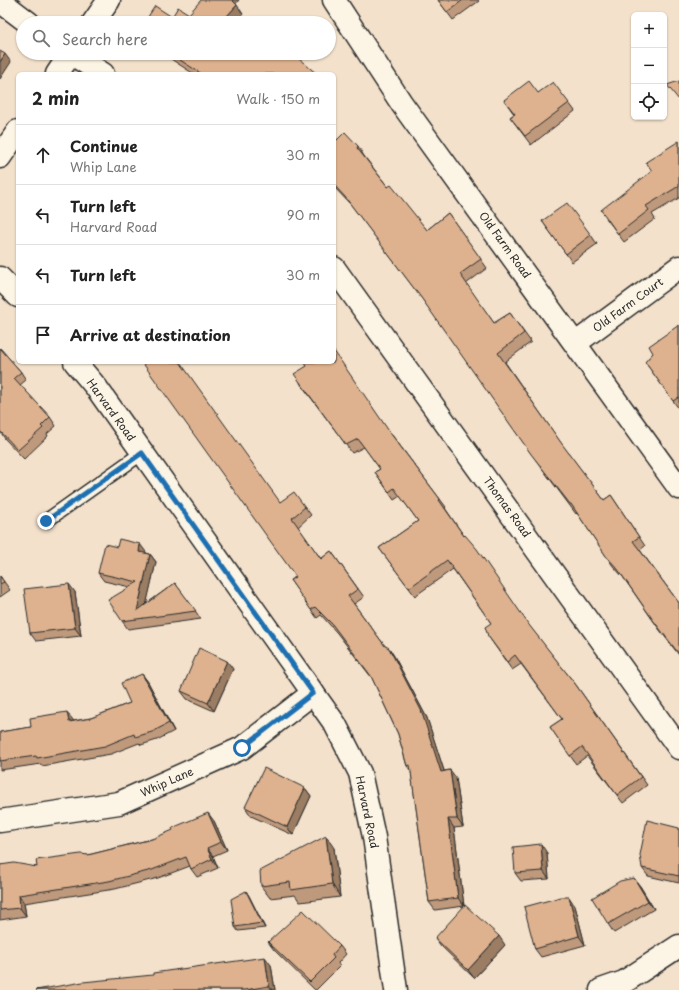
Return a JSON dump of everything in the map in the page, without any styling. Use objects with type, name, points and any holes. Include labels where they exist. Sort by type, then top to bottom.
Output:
[{"type":"street","points":[[98,16],[109,0]]},
{"type":"street","name":"Old Farm Road","points":[[334,0],[402,104],[576,343],[679,488]]},
{"type":"street","points":[[0,1],[20,16]]},
{"type":"street","points":[[58,72],[66,60]]},
{"type":"street","points":[[82,60],[100,72]]},
{"type":"street","points":[[0,157],[16,134]]},
{"type":"street","name":"Old Farm Court","points":[[576,343],[679,267]]},
{"type":"street","name":"Thomas Road","points":[[336,271],[679,748]]},
{"type":"street","points":[[0,278],[16,294]]},
{"type":"street","name":"Harvard Road","points":[[77,364],[96,387],[335,724],[360,773],[374,837],[396,990]]},
{"type":"street","name":"Whip Lane","points":[[0,821],[119,803],[242,748],[313,693]]},
{"type":"street","points":[[601,990],[624,982],[679,946]]},
{"type":"lane","points":[[46,521],[142,453]]},
{"type":"building","points":[[201,0],[232,0],[237,5],[227,16],[173,16],[178,7],[189,14]]},
{"type":"building","points":[[438,0],[463,0],[447,12]]},
{"type":"building","points":[[155,6],[170,16],[149,16]]},
{"type":"building","points":[[0,51],[5,54],[0,62]]},
{"type":"building","points":[[180,60],[300,60],[315,72],[199,72]]},
{"type":"building","points":[[529,81],[538,93],[553,82],[569,103],[525,136],[510,117],[515,114],[504,100]]},
{"type":"building","points":[[679,81],[679,100],[667,85]]},
{"type":"building","points":[[345,132],[358,146],[357,148],[388,187],[391,185],[427,230],[448,213],[481,259],[460,274],[494,323],[510,313],[524,333],[498,353],[562,444],[604,500],[611,495],[639,537],[633,541],[679,603],[679,654],[653,620],[617,568],[606,556],[571,504],[531,454],[422,299],[336,187],[336,139],[337,140]]},
{"type":"building","points":[[679,141],[679,186],[646,206],[649,210],[618,234],[601,210],[652,171],[646,162]]},
{"type":"building","points":[[567,203],[591,235],[566,254],[542,221]]},
{"type":"building","points":[[679,325],[679,397],[673,401],[645,362],[653,353],[649,346]]},
{"type":"building","points":[[0,348],[21,372],[14,378],[50,417],[41,426],[43,428],[18,450],[0,431]]},
{"type":"building","points":[[336,354],[391,434],[440,499],[439,500],[464,536],[465,535],[477,549],[529,625],[576,685],[641,777],[617,795],[582,747],[570,756],[550,727],[562,719],[515,655],[507,662],[488,636],[485,627],[491,623],[447,560],[409,588],[379,548],[418,521],[394,488],[389,492],[375,472],[380,469],[358,439],[346,445],[294,374],[307,366],[306,364],[336,364]]},
{"type":"building","points":[[143,364],[181,364],[280,502],[294,492],[305,507],[292,518],[321,559],[331,551],[358,589],[348,596],[385,646],[389,648],[421,710],[441,772],[450,770],[457,819],[448,819],[458,898],[429,902],[410,765],[407,766],[398,734],[371,676],[332,624],[315,607],[311,610],[290,580],[296,577]]},
{"type":"building","points":[[119,539],[140,544],[139,552],[150,554],[137,611],[175,583],[196,611],[122,621],[108,600],[138,582],[98,573],[105,544],[117,547]]},
{"type":"building","points":[[0,576],[4,582],[0,584]]},
{"type":"building","points":[[69,584],[75,628],[30,633],[24,589]]},
{"type":"building","points":[[199,648],[227,661],[208,703],[181,691]]},
{"type":"building","points":[[142,674],[169,723],[152,732],[135,737],[134,734],[105,746],[37,758],[36,756],[0,761],[0,732],[31,727],[30,718],[67,712],[69,722],[91,718],[130,703],[121,683]]},
{"type":"building","points":[[264,768],[305,788],[287,827],[245,807]]},
{"type":"building","points":[[208,813],[221,842],[207,848],[212,859],[191,869],[186,857],[152,870],[109,881],[19,895],[20,908],[0,910],[0,865],[14,863],[37,867],[36,860],[81,854],[88,855],[152,839],[173,830],[172,828]]},
{"type":"building","points":[[647,820],[679,828],[679,876],[642,868],[640,855]]},
{"type":"building","points":[[326,836],[332,884],[291,890],[290,882],[261,886],[260,871]]},
{"type":"building","points":[[541,844],[543,871],[515,873],[513,847]]},
{"type":"building","points":[[634,878],[648,901],[608,924],[592,898],[620,881]]},
{"type":"building","points":[[246,891],[262,923],[235,927],[231,899]]},
{"type":"building","points":[[561,897],[569,897],[579,936],[535,949],[524,907]]},
{"type":"building","points":[[465,905],[499,936],[468,970],[435,938]]},
{"type":"building","points":[[303,910],[340,946],[332,955],[334,958],[310,982],[268,942]]},
{"type":"building","points":[[265,957],[269,986],[245,990],[36,990],[83,982],[153,975],[153,973]]},
{"type":"route","points":[[46,521],[142,453],[313,693],[242,748]]}]
